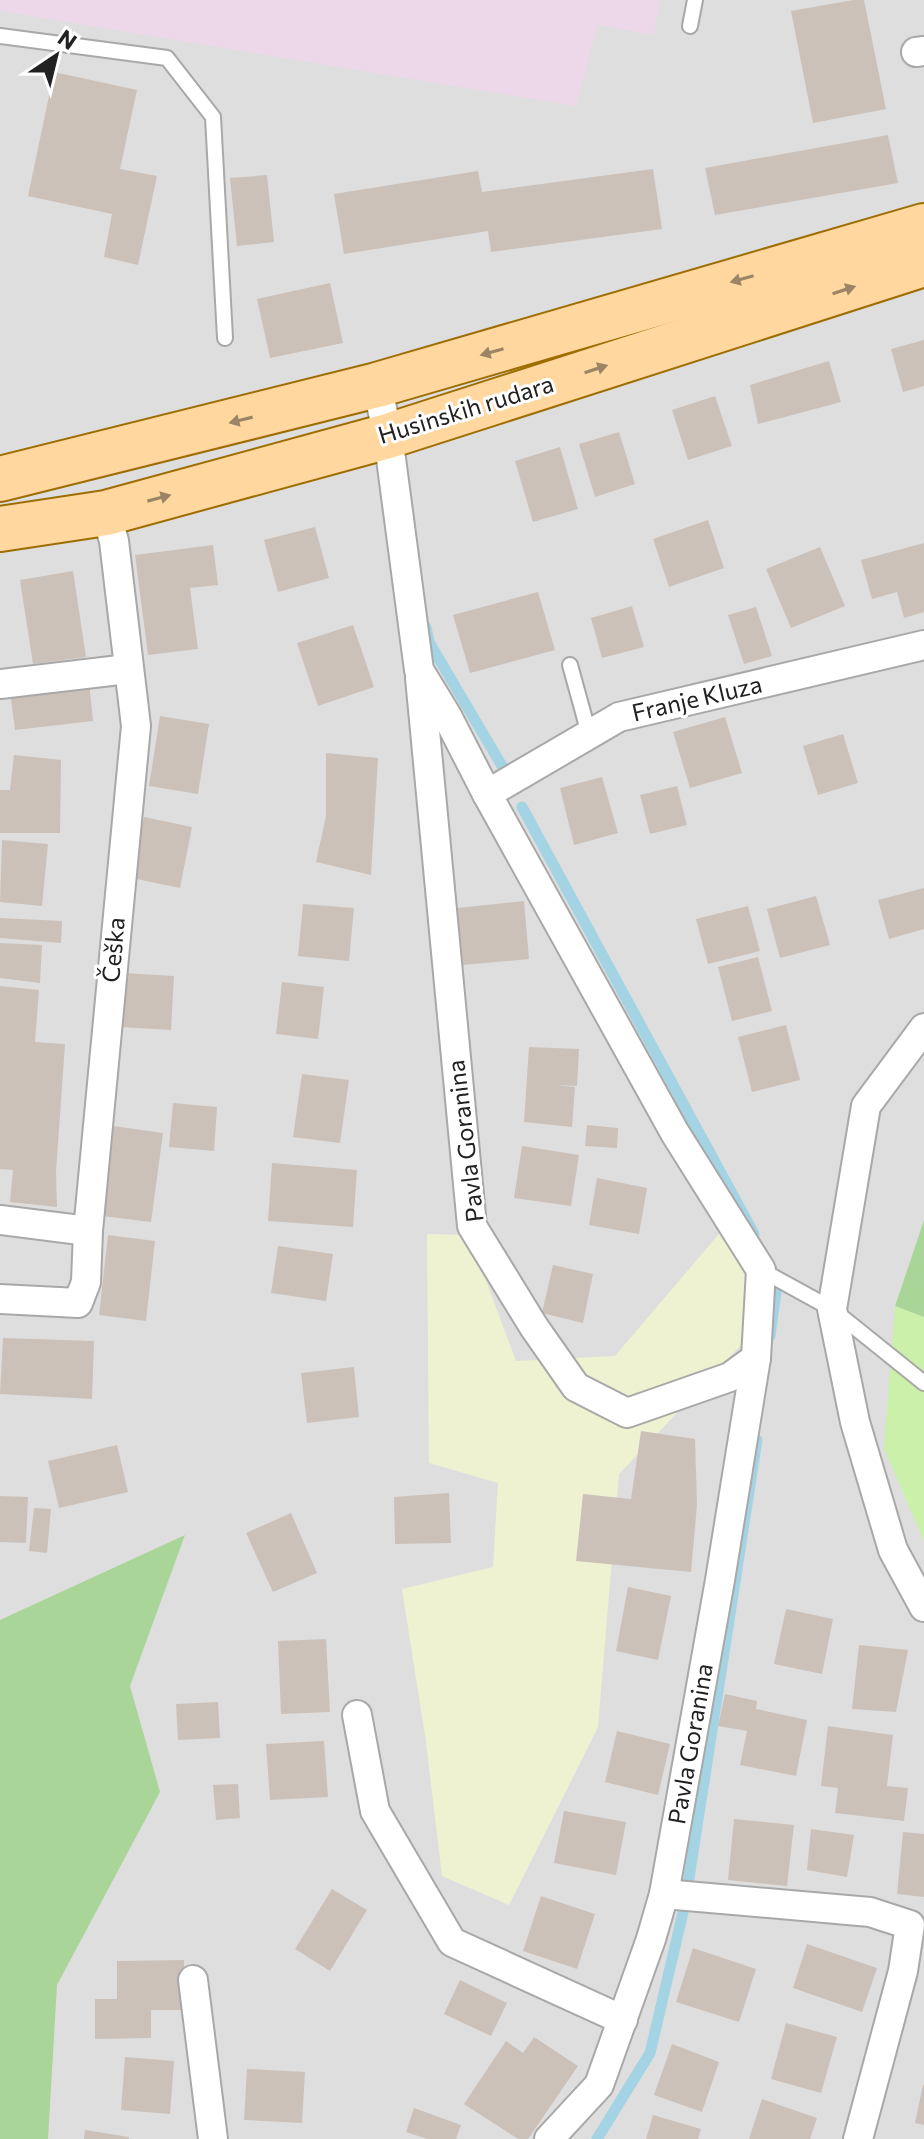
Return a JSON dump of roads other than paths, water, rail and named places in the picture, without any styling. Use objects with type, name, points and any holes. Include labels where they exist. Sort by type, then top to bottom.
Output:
[{"type":"main road","name":"Husinskih rudara","points":[[0,479],[377,385],[924,226]]},
{"type":"main road","name":"Husinskih rudara","points":[[0,529],[106,513],[388,436],[924,264]]},
{"type":"street","name":"Pavla Goranina","points":[[377,385],[388,436],[419,670],[472,1226],[534,1327],[576,1387],[627,1413],[730,1377],[756,1358]]},
{"type":"street","name":"Češka","points":[[0,1299],[78,1303],[86,1282],[88,1231],[136,726],[114,541],[106,513]]},
{"type":"street","name":"Franje Kluza","points":[[487,794],[619,717],[924,645]]},
{"type":"street","points":[[0,684],[128,669]]},
{"type":"street","name":"Pavla Goranina","points":[[419,670],[675,1133],[761,1270],[756,1358],[664,1894],[599,2085],[549,2139]]},
{"type":"street","points":[[924,1028],[866,1106],[832,1309],[855,1422],[893,1550],[924,1607]]},
{"type":"street","points":[[0,1220],[88,1231]]},
{"type":"street","points":[[357,1715],[375,1811],[452,1942],[623,2020]]},
{"type":"street","points":[[664,1894],[870,1912],[910,1925],[903,1971],[858,2139]]},
{"type":"street","points":[[193,1980],[213,2139]]},
{"type":"lane","points":[[690,26],[695,0]]},
{"type":"lane","points":[[0,36],[167,58],[213,117],[225,338]]},
{"type":"lane","points":[[570,665],[589,734]]},
{"type":"lane","points":[[761,1270],[832,1309],[924,1383]]},
{"type":"waterway","points":[[426,627],[429,642],[505,771]]},
{"type":"waterway","points":[[522,807],[754,1234]]},
{"type":"waterway","points":[[770,1336],[776,1274]]},
{"type":"waterway","points":[[597,2139],[650,2053],[685,1904],[757,1440]]}]
